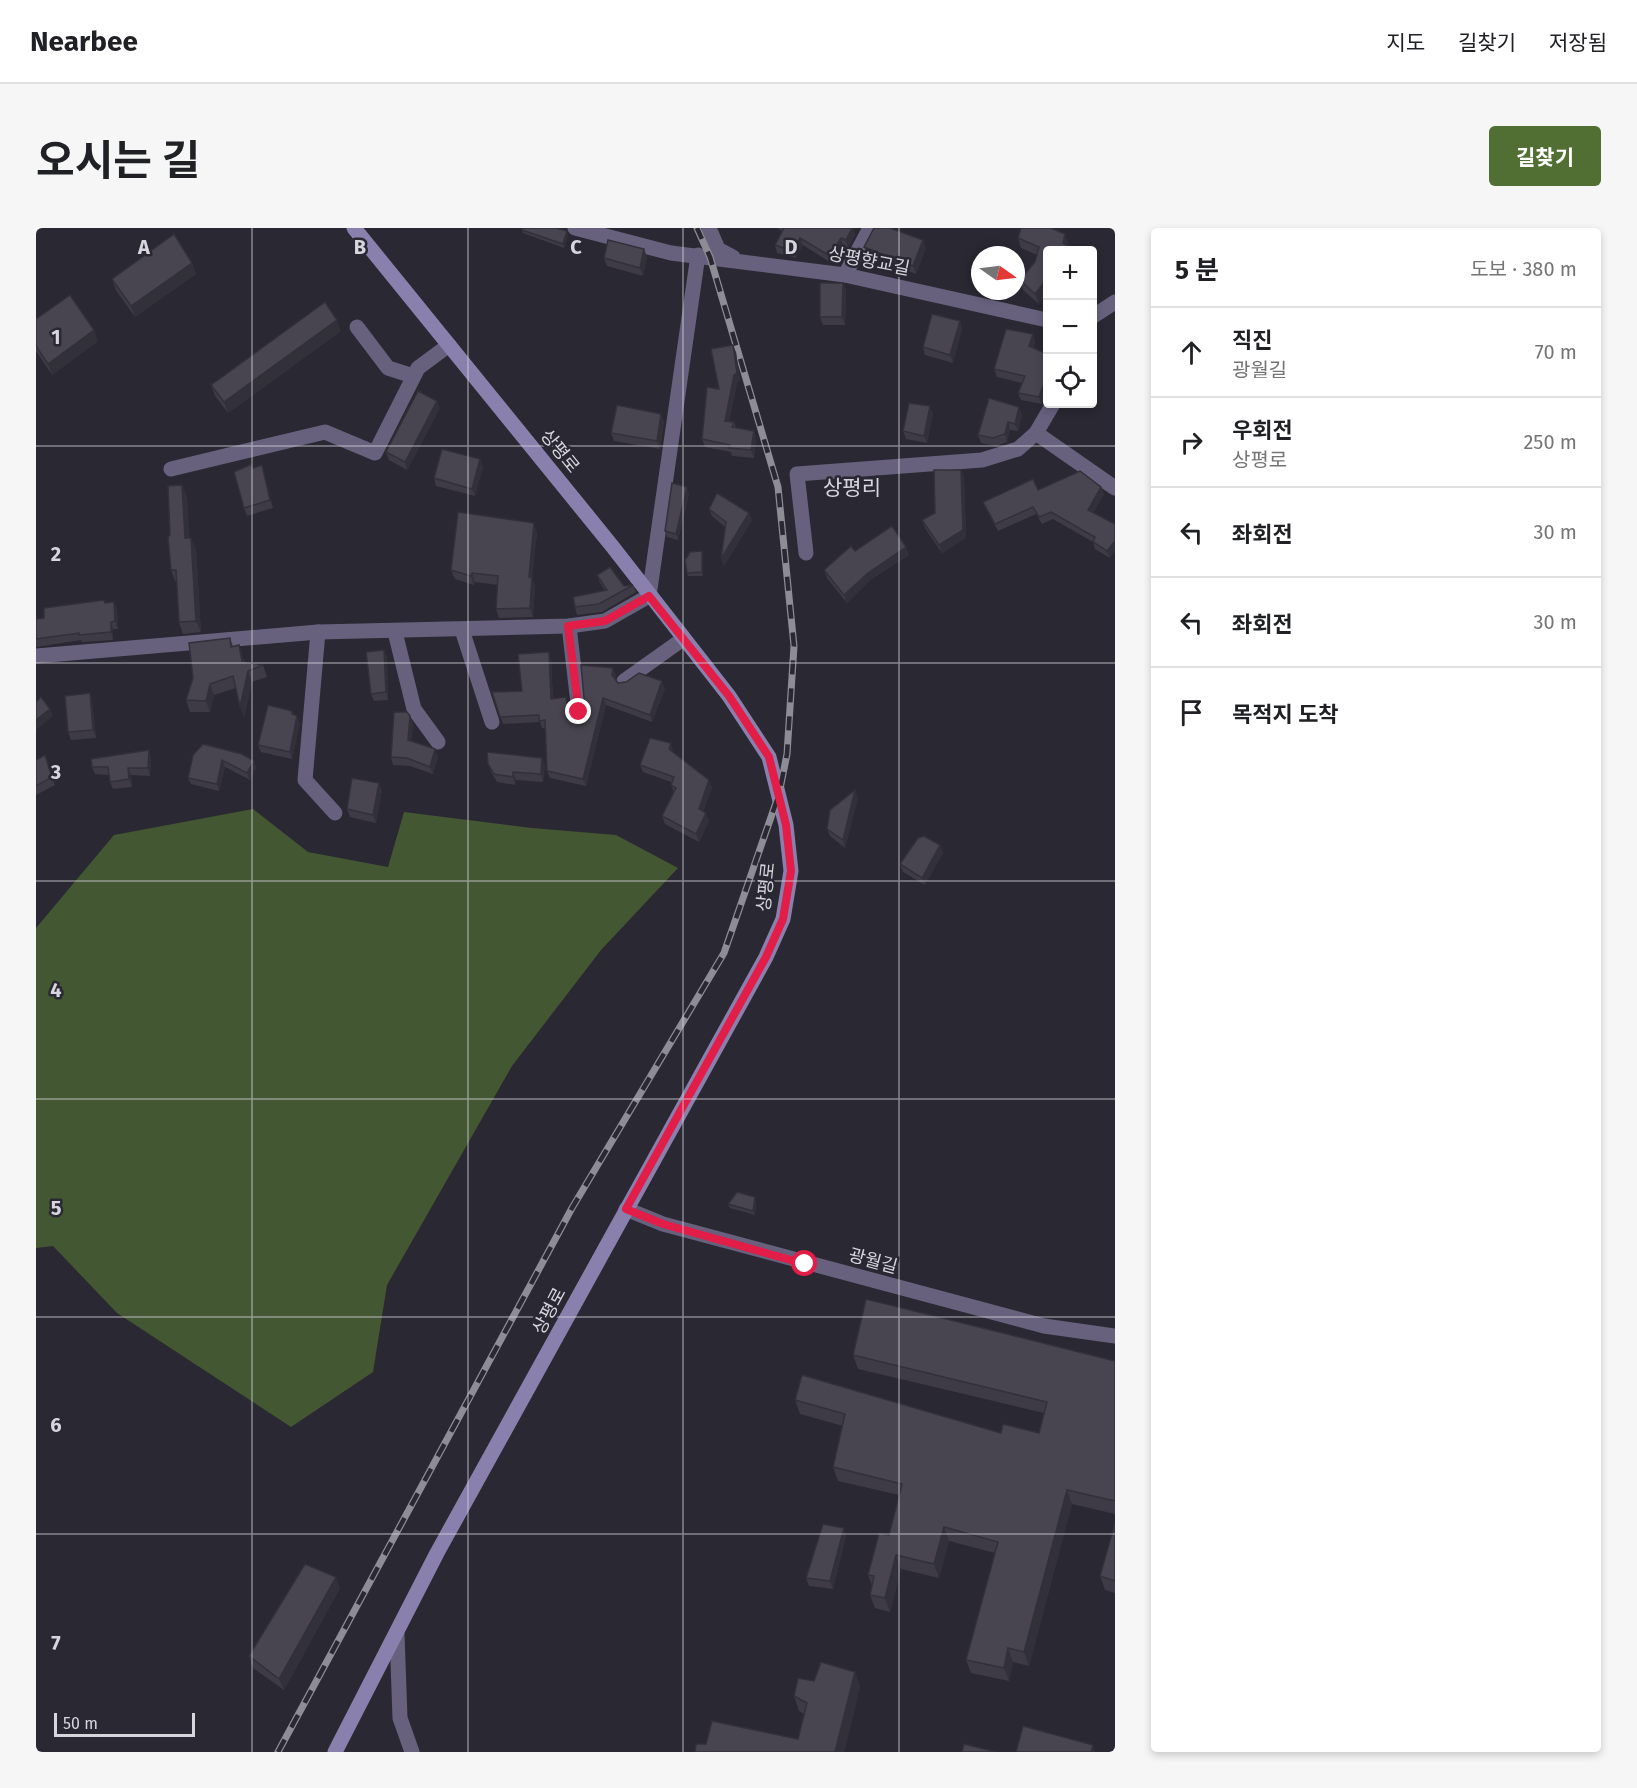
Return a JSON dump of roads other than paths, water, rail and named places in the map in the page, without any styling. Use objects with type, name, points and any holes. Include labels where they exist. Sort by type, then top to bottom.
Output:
[{"type":"main road","name":"상평로","points":[[335,1752],[397,1635],[437,1553],[528,1392],[626,1209],[766,957],[783,919],[791,871],[786,825],[769,757],[729,696],[354,228]]},
{"type":"street","name":"상평향교길","points":[[575,228],[671,253],[845,274],[1043,319]]},
{"type":"street","points":[[709,228],[718,249],[744,262]]},
{"type":"street","points":[[845,274],[870,228]]},
{"type":"street","points":[[36,656],[318,632],[395,632],[568,626],[605,621],[649,596],[698,255]]},
{"type":"street","points":[[1097,313],[1115,302]]},
{"type":"street","points":[[357,327],[388,368],[413,376]]},
{"type":"street","points":[[171,469],[325,432],[375,453],[418,368],[449,345]]},
{"type":"street","points":[[806,553],[798,474],[982,460],[1018,449],[1036,433],[1051,408]]},
{"type":"street","points":[[1036,433],[1115,488]]},
{"type":"street","points":[[568,626],[579,712]]},
{"type":"street","points":[[462,630],[492,722]]},
{"type":"street","points":[[318,632],[305,780],[335,813]]},
{"type":"street","points":[[395,632],[414,709],[438,742]]},
{"type":"street","points":[[624,681],[683,639]]},
{"type":"street","name":"광월길","points":[[626,1209],[663,1224],[1033,1323],[1115,1336]]},
{"type":"street","name":"상평로","points":[[397,1635],[400,1718],[412,1752]]},
{"type":"railway","points":[[278,1752],[572,1208],[724,953],[779,794],[787,754],[794,646],[778,487],[710,257],[697,228]]},
{"type":"district","name":"상평리","points":[[852,488]]}]
